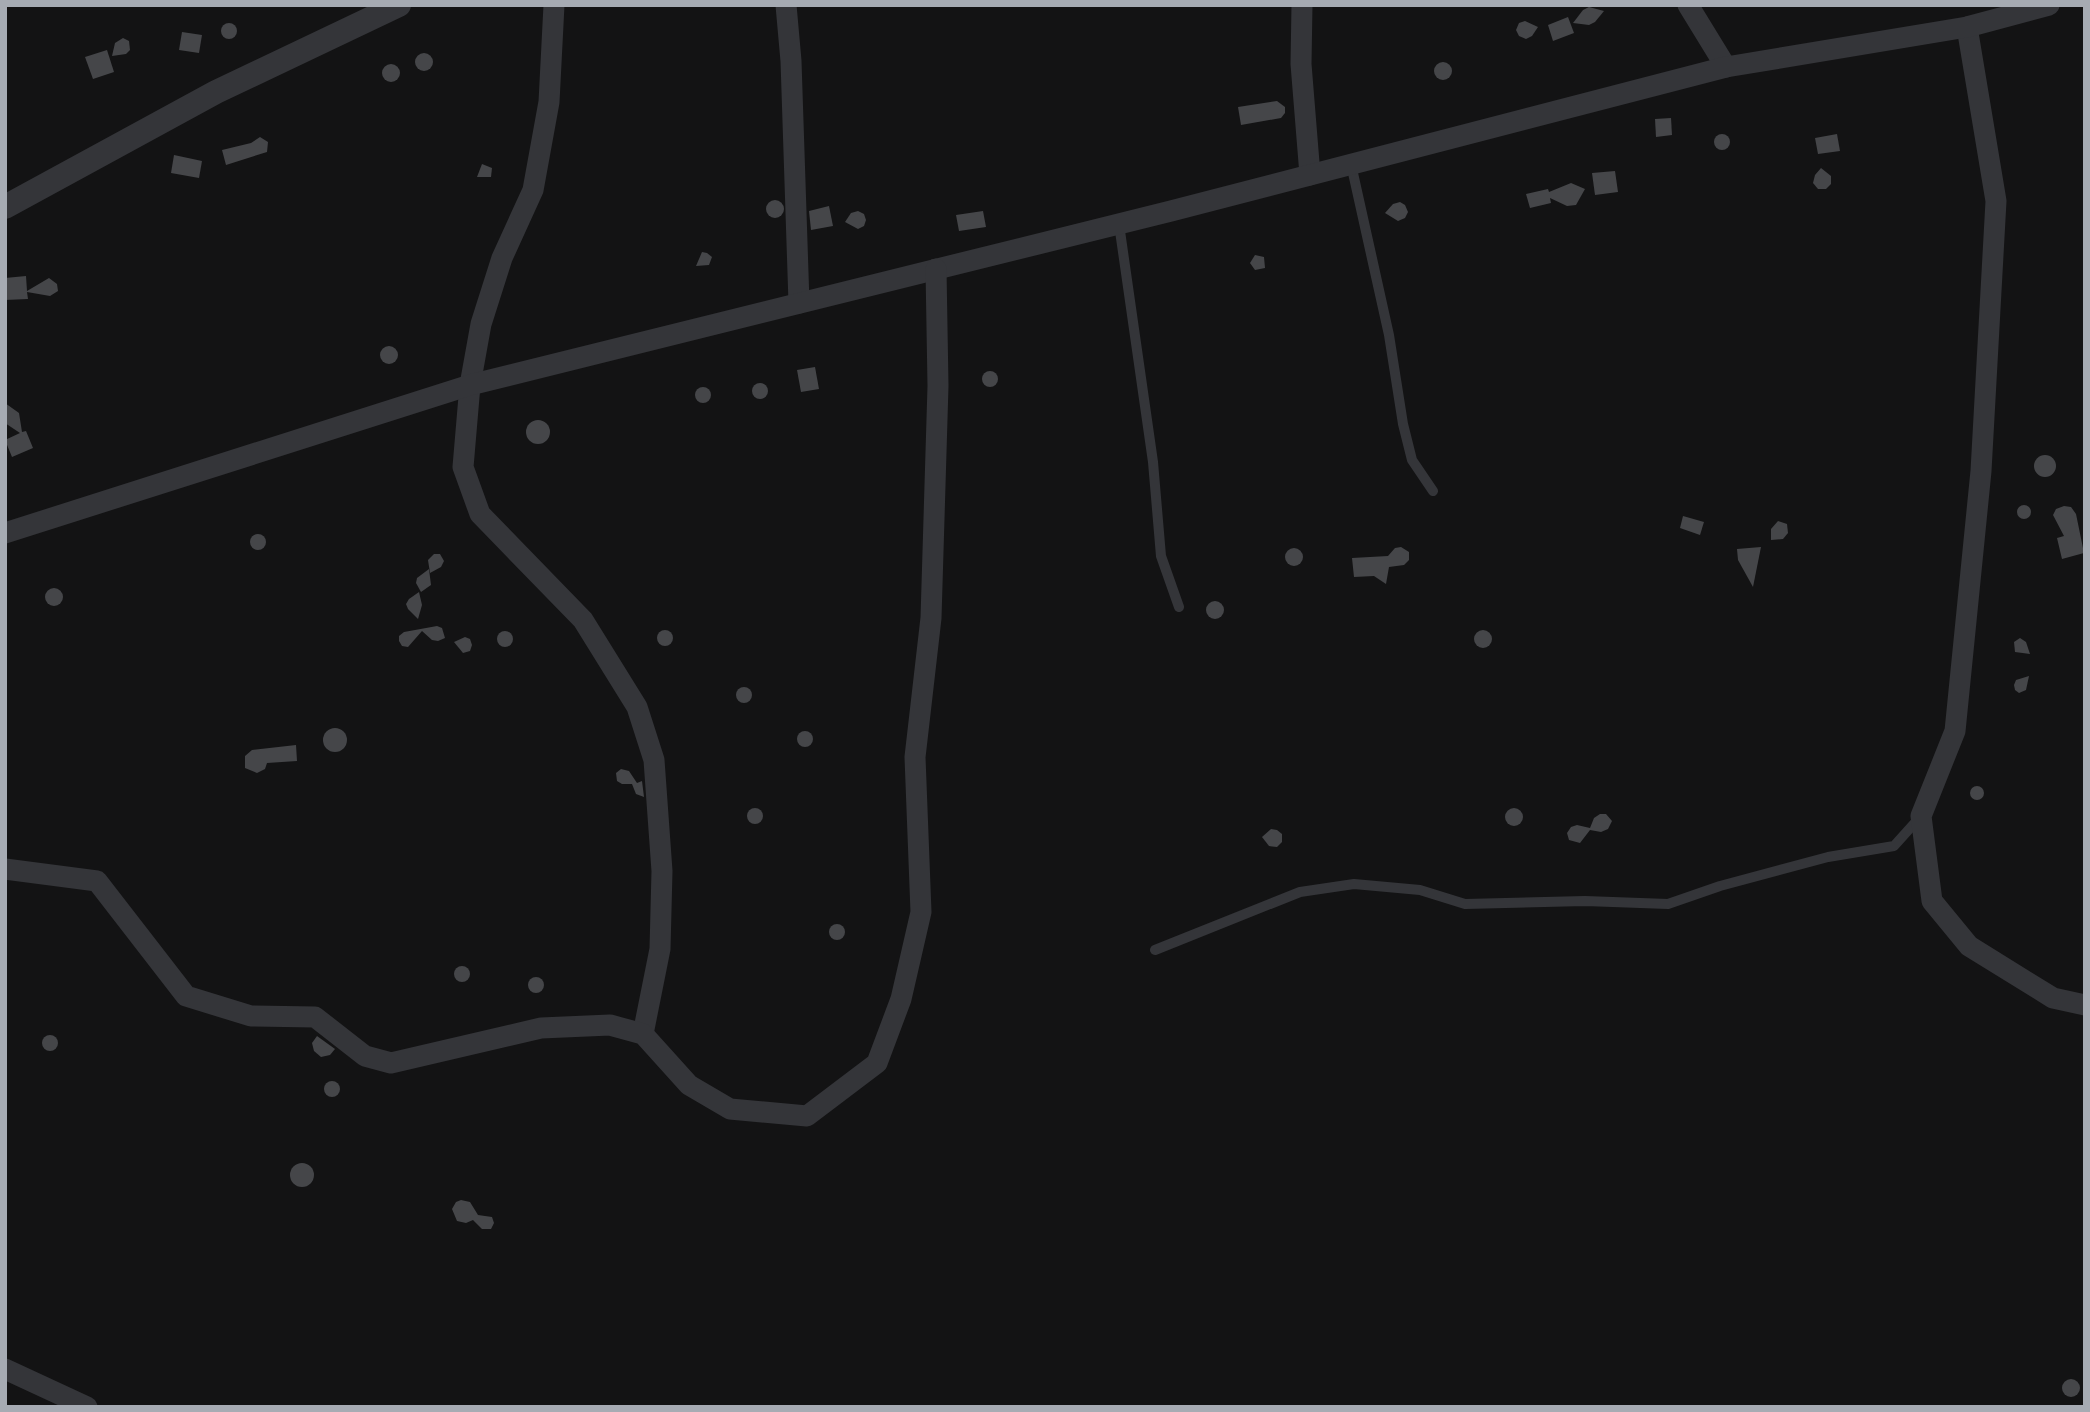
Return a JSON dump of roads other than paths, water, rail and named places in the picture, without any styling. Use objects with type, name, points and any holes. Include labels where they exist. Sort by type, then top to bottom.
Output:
[{"type":"street","points":[[5,207],[216,92],[399,5]]},
{"type":"street","points":[[554,5],[550,102],[533,190],[502,258],[481,324],[470,385],[463,467],[480,514],[583,620],[637,708],[654,760],[662,871],[660,948],[643,1034]]},
{"type":"street","points":[[786,5],[791,61],[799,303]]},
{"type":"street","points":[[1302,5],[1301,64],[1310,175]]},
{"type":"street","points":[[1688,5],[1726,67]]},
{"type":"street","points":[[5,533],[470,385],[1119,224],[1726,67],[1967,27],[2049,5]]},
{"type":"street","points":[[1967,27],[1996,201],[1981,471],[1955,731],[1921,816],[1932,901],[1969,946],[2053,998],[2085,1005]]},
{"type":"street","points":[[5,869],[97,881],[186,996],[251,1016],[315,1017],[365,1056],[391,1063],[541,1028],[610,1025],[643,1034],[689,1085],[730,1110],[807,1116],[877,1063],[901,999],[921,912],[915,757],[932,618],[938,386],[936,270]]},
{"type":"street","points":[[5,1369],[87,1407]]},
{"type":"lane","points":[[1351,164],[1412,460],[1433,491]]},
{"type":"lane","points":[[1119,224],[1153,462],[1161,556],[1179,607]]},
{"type":"lane","points":[[1155,950],[1300,892],[1354,884],[1420,891],[1465,904],[1585,901],[1668,904],[1720,886],[1828,857],[1894,846],[1921,816]]}]
